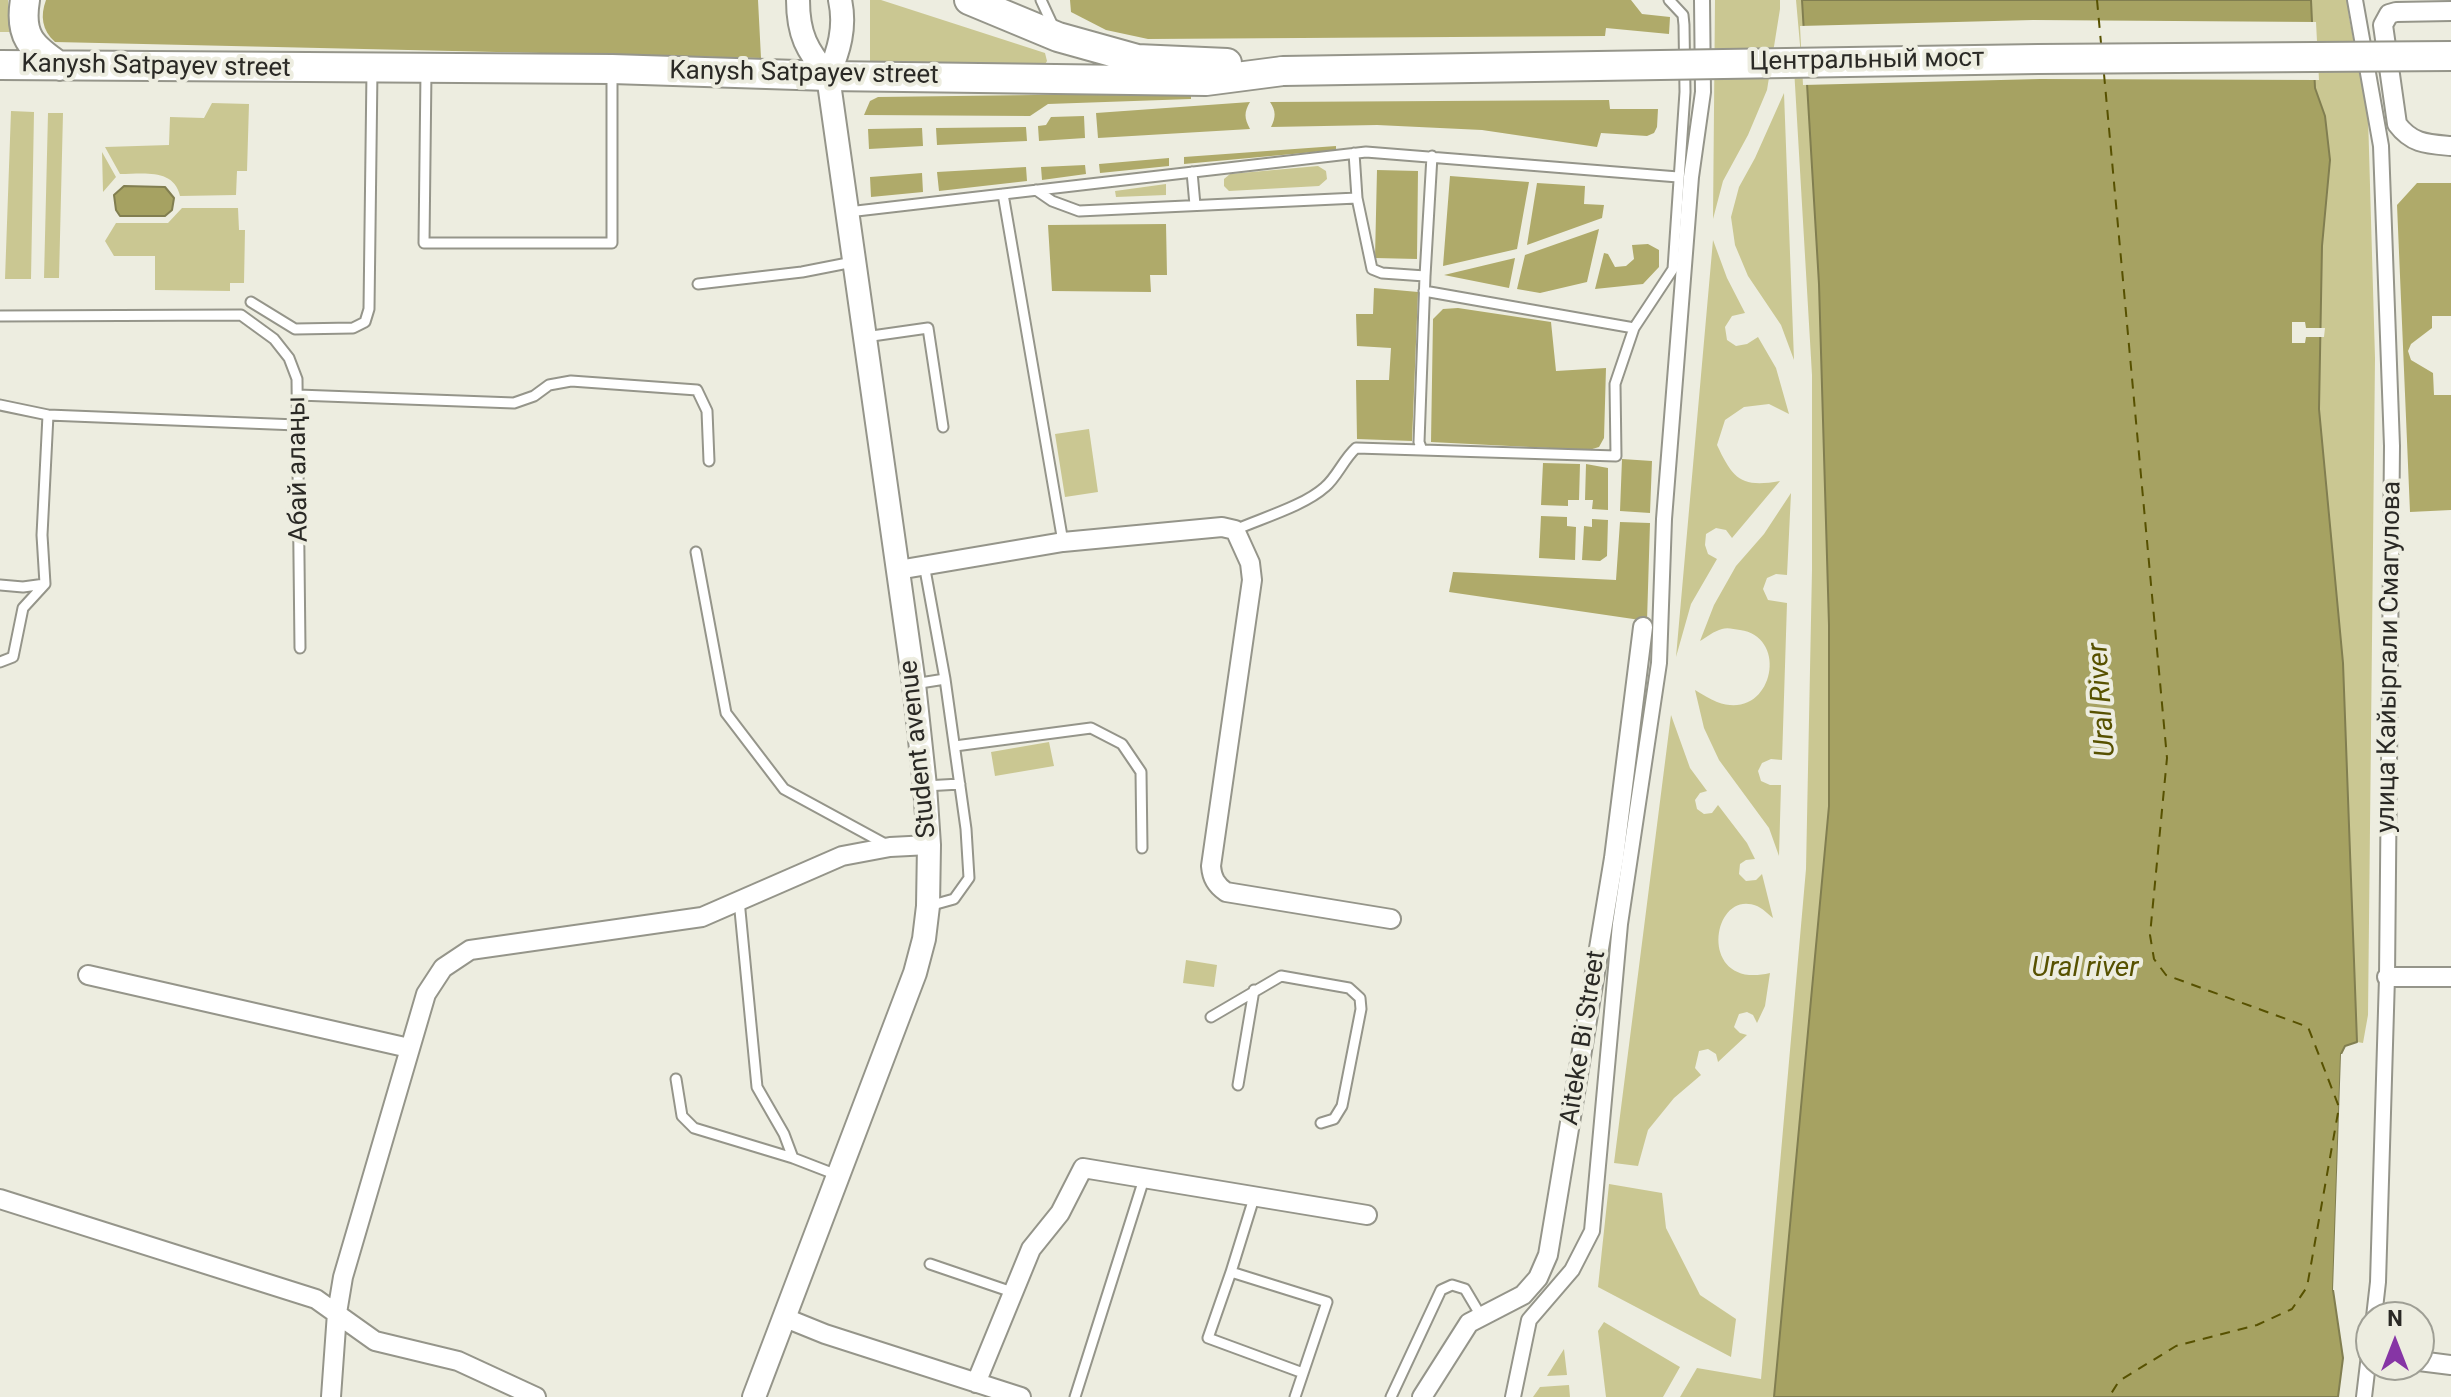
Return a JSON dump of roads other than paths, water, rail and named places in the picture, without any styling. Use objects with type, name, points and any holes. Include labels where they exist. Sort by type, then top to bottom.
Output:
[{"type":"main road","points":[[25,0],[23,25],[32,48],[59,66]]},
{"type":"main road","points":[[969,0],[1058,37],[1137,59],[1219,62],[1283,71]]},
{"type":"main road","name":"Центральный мост","points":[[1283,71],[2451,56]]},
{"type":"main road","name":"Kanysh Satpayev street","points":[[0,65],[612,69],[828,76],[1206,81],[1283,71]]},
{"type":"street","points":[[798,0],[798,15],[808,51],[828,76],[839,50],[843,13],[840,0]]},
{"type":"street","points":[[1513,1397],[1529,1320],[1572,1270],[1592,1231],[1620,924],[1659,663],[1664,519],[1691,177],[1703,92],[1702,0]]},
{"type":"street","name":"улица Кайыргали Смагулова","points":[[2355,0],[2381,146],[2392,446],[2387,977],[2376,1301]]},
{"type":"street","points":[[2451,11],[2396,12],[2389,14],[2383,25],[2397,124],[2406,136],[2421,144],[2451,146]]},
{"type":"street","name":"Student avenue","points":[[754,1397],[915,973],[928,906],[929,845],[914,684],[828,76]]},
{"type":"street","points":[[898,570],[1063,542],[1222,527],[1235,530],[1250,563],[1252,580],[1211,866],[1212,877],[1218,887],[1226,892],[1391,919]]},
{"type":"street","name":"Aiteke Bi Street","points":[[1422,1397],[1469,1323],[1523,1295],[1538,1278],[1548,1255],[1614,858],[1643,627]]},
{"type":"street","points":[[331,1397],[343,1277],[426,994],[443,968],[470,950],[702,917],[842,856],[890,847],[929,845]]},
{"type":"street","points":[[88,975],[409,1048]]},
{"type":"street","points":[[2387,977],[2451,977]]},
{"type":"street","points":[[976,1383],[1031,1249],[1060,1213],[1083,1168],[1367,1215]]},
{"type":"street","points":[[0,1199],[316,1299],[375,1341],[458,1361],[536,1397]]},
{"type":"street","points":[[783,1317],[825,1334],[1021,1397]]},
{"type":"lane","points":[[1041,0],[1058,37]]},
{"type":"lane","points":[[1235,530],[1317,494],[1329,484],[1344,459],[1356,448],[1616,456],[1615,384],[1634,328],[1673,269],[1685,92],[1683,15],[1669,0]]},
{"type":"lane","points":[[251,302],[295,329],[353,328],[365,322],[369,309],[372,68]]},
{"type":"lane","points":[[426,68],[424,243],[612,243],[612,69]]},
{"type":"lane","points":[[848,212],[1354,153],[1432,156],[1678,177]]},
{"type":"lane","points":[[1354,153],[1357,198],[1372,269],[1382,273],[1425,276]]},
{"type":"lane","points":[[1422,450],[1419,442],[1424,291],[1432,156]]},
{"type":"lane","points":[[1192,172],[1195,205]]},
{"type":"lane","points":[[1036,190],[1052,201],[1079,211],[1357,198]]},
{"type":"lane","points":[[1003,194],[1063,542]]},
{"type":"lane","points":[[698,284],[802,272],[855,262]]},
{"type":"lane","points":[[1424,291],[1634,328]]},
{"type":"lane","name":"Абай алаңы","points":[[0,316],[241,315],[274,339],[289,358],[297,379],[300,648]]},
{"type":"lane","points":[[865,337],[928,328],[943,427]]},
{"type":"lane","points":[[298,395],[514,403],[534,396],[549,385],[571,381],[697,390],[707,411],[709,461]]},
{"type":"lane","points":[[0,405],[48,415],[297,425]]},
{"type":"lane","points":[[0,662],[13,657],[23,608],[45,584],[42,535],[48,415]]},
{"type":"lane","points":[[696,552],[726,713],[784,789],[890,847]]},
{"type":"lane","points":[[924,564],[955,746],[969,878],[954,899],[928,906]]},
{"type":"lane","points":[[0,585],[23,587],[45,584]]},
{"type":"lane","points":[[914,684],[945,679]]},
{"type":"lane","points":[[955,746],[1091,728],[1122,744],[1141,772],[1142,848]]},
{"type":"lane","points":[[925,786],[960,784]]},
{"type":"lane","points":[[739,900],[757,1087],[784,1134],[793,1158]]},
{"type":"lane","points":[[1211,1017],[1281,976],[1349,988],[1360,998],[1361,1009],[1342,1106],[1334,1119],[1321,1123]]},
{"type":"lane","points":[[1238,1085],[1254,990]]},
{"type":"lane","points":[[676,1079],[682,1116],[694,1128],[793,1158],[837,1175]]},
{"type":"lane","points":[[1075,1397],[1144,1179]]},
{"type":"lane","points":[[1254,1198],[1208,1338],[1303,1373]]},
{"type":"lane","points":[[930,1264],[1012,1292]]},
{"type":"lane","points":[[1231,1272],[1327,1302],[1295,1397]]},
{"type":"lane","points":[[1391,1397],[1441,1290],[1452,1285],[1465,1289],[1481,1316]]},
{"type":"water","name":"Ural river","points":[[1802,0],[2311,0],[2315,88],[2325,116],[2330,160],[2322,246],[2319,409],[2343,663],[2357,1042],[2345,1046],[2341,1054],[2333,1290],[2343,1358],[2338,1397],[1774,1397],[1829,806],[1829,625],[1819,284]]},
{"type":"water","points":[[124,186],[165,187],[174,198],[172,210],[165,216],[120,216],[114,195]]},
{"type":"water label","name":"Ural River","points":[[2103,700]]}]
